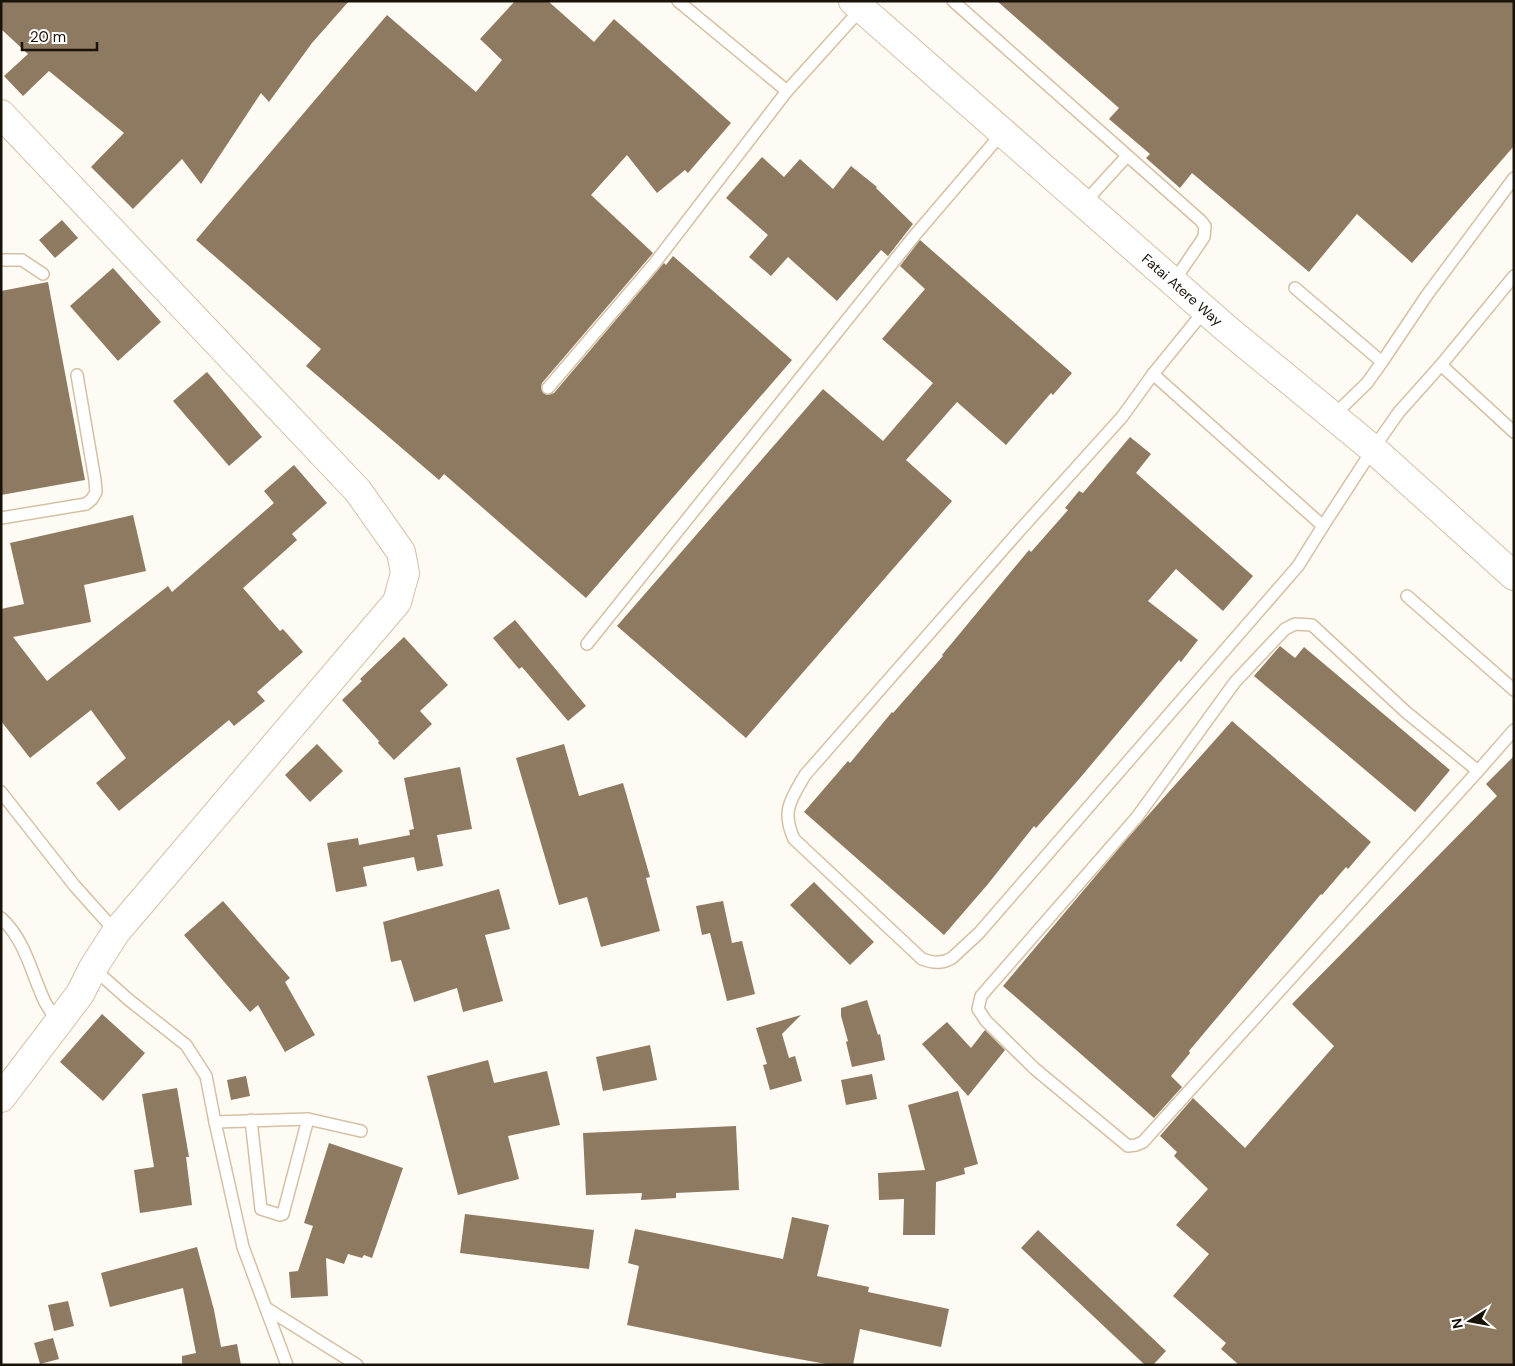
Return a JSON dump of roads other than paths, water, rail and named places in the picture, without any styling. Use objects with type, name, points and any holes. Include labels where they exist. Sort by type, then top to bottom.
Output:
[{"type":"street","name":"Fatai Atere Way","points":[[857,5],[1228,330],[1373,449],[1514,576]]},
{"type":"street","points":[[1,114],[358,491],[401,552],[405,572],[397,602],[116,932],[80,994],[1,1098]]},
{"type":"lane","points":[[678,1],[787,91]]},
{"type":"lane","points":[[953,1],[1205,226],[1204,238],[1174,281]]},
{"type":"lane","points":[[548,388],[654,264],[787,91],[857,5]]},
{"type":"lane","points":[[587,644],[915,236],[1003,132]]},
{"type":"lane","points":[[1084,203],[1127,156]]},
{"type":"lane","points":[[1332,417],[1367,383],[1427,295],[1514,178]]},
{"type":"lane","points":[[1,260],[22,260],[42,274]]},
{"type":"lane","points":[[1206,309],[1153,374],[1122,417],[805,775],[792,798],[787,814],[789,828],[794,839],[922,959],[936,963],[947,961],[959,954],[1298,566],[1399,412],[1514,276]]},
{"type":"lane","points":[[1295,288],[1382,362]]},
{"type":"lane","points":[[1441,364],[1514,432]]},
{"type":"lane","points":[[1153,374],[1323,526]]},
{"type":"lane","points":[[1,518],[86,504],[96,492],[94,463],[77,375]]},
{"type":"lane","points":[[1407,596],[1514,690]]},
{"type":"lane","points":[[1478,771],[1406,712],[1312,625],[1295,624],[1285,629],[1235,682],[1137,817],[981,996],[978,1009],[986,1021],[1035,1069],[1128,1146],[1143,1142],[1478,771],[1514,730]]},
{"type":"lane","points":[[1,792],[74,884],[116,932]]},
{"type":"lane","points":[[1,918],[23,946],[45,1002],[58,1023]]},
{"type":"lane","points":[[94,968],[129,1000],[186,1045],[206,1076],[243,1247],[287,1365]]},
{"type":"lane","points":[[251,1120],[262,1209],[280,1215],[283,1214],[308,1120]]},
{"type":"lane","points":[[215,1122],[308,1120],[361,1131]]},
{"type":"lane","points":[[266,1308],[356,1365]]}]
